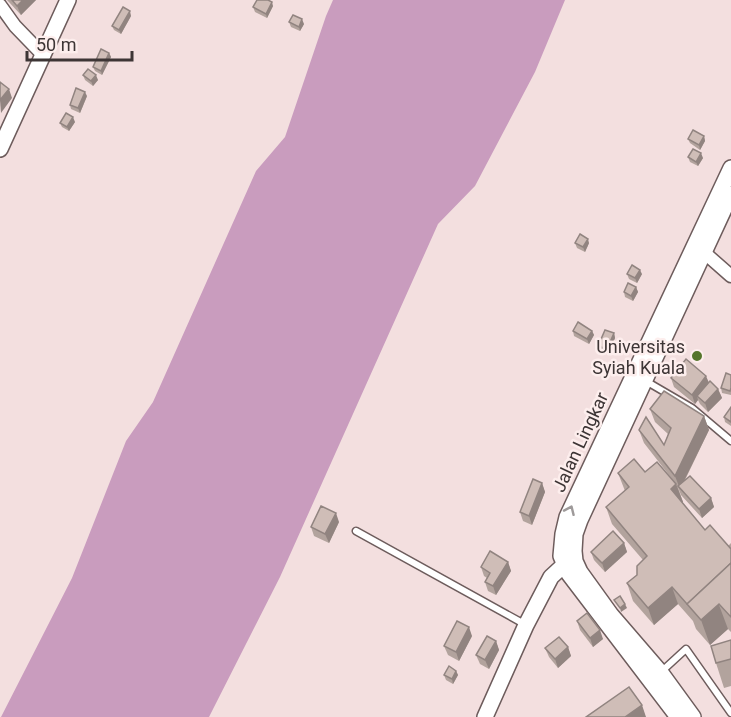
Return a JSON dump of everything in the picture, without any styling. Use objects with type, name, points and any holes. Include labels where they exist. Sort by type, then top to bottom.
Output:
[{"type":"street","points":[[0,149],[44,57],[68,0]]},
{"type":"street","points":[[0,5],[15,26],[44,57]]},
{"type":"street","name":"Jalan Lingkar","points":[[678,717],[656,678],[579,590],[561,547],[567,517],[699,248],[731,168]]},
{"type":"street","points":[[485,717],[526,625],[551,577],[569,563],[579,520],[644,379],[699,248],[731,194]]},
{"type":"street","points":[[699,248],[731,276]]},
{"type":"street","points":[[656,678],[693,717]]},
{"type":"lane","points":[[644,379],[692,408],[731,441]]},
{"type":"lane","points":[[356,531],[526,625]]},
{"type":"lane","points":[[656,678],[686,649],[731,713]]},
{"type":"shaded area","points":[[333,0],[565,0],[535,72],[475,186],[438,224],[280,577],[209,717],[1,717],[72,578],[126,441],[153,402],[256,171],[285,137]]},
{"type":"building","points":[[12,0],[23,0],[17,6]]},
{"type":"building","points":[[257,0],[272,2],[266,14],[253,7]]},
{"type":"building","points":[[123,7],[130,11],[119,30],[112,26]]},
{"type":"building","points":[[293,15],[302,19],[299,27],[289,22]]},
{"type":"building","points":[[101,49],[109,53],[101,71],[93,67]]},
{"type":"building","points":[[88,69],[96,75],[91,81],[83,75]]},
{"type":"building","points":[[0,82],[9,89],[0,100]]},
{"type":"building","points":[[76,88],[85,92],[78,108],[70,105]]},
{"type":"building","points":[[66,113],[73,117],[67,127],[60,123]]},
{"type":"building","points":[[693,130],[704,136],[699,145],[688,139]]},
{"type":"building","points":[[693,149],[701,153],[696,162],[688,157]]},
{"type":"building","points":[[580,234],[588,239],[583,247],[575,243]]},
{"type":"building","points":[[632,265],[640,270],[635,278],[627,274]]},
{"type":"building","points":[[628,283],[636,287],[631,296],[624,292]]},
{"type":"building","points":[[578,322],[592,331],[587,339],[573,331]]},
{"type":"building","points":[[605,330],[614,333],[607,349],[598,346]]},
{"type":"building","points":[[686,359],[706,376],[692,395],[671,378]]},
{"type":"building","points":[[726,373],[731,375],[730,391],[721,388]]},
{"type":"building","points":[[710,381],[718,389],[705,403],[697,396]]},
{"type":"building","points":[[664,391],[704,416],[675,476],[639,430],[646,417],[664,445],[671,428],[650,409]]},
{"type":"building","points":[[731,407],[731,422],[724,417]]},
{"type":"building","points":[[634,459],[645,472],[657,462],[676,484],[671,489],[705,530],[710,525],[731,549],[731,563],[687,604],[672,587],[648,608],[627,583],[637,575],[637,566],[647,556],[606,507],[629,487],[618,473]]},
{"type":"building","points":[[690,476],[711,498],[699,509],[678,486]]},
{"type":"building","points":[[533,479],[542,483],[529,516],[520,512]]},
{"type":"building","points":[[321,506],[336,513],[325,534],[311,527]]},
{"type":"building","points":[[613,531],[624,543],[602,563],[591,552]]},
{"type":"building","points":[[490,551],[508,562],[493,586],[485,582],[490,573],[481,567]]},
{"type":"building","points":[[731,563],[731,617],[719,604],[701,620],[687,604]]},
{"type":"building","points":[[620,596],[625,604],[620,608],[614,600]]},
{"type":"building","points":[[587,613],[600,630],[590,638],[577,621]]},
{"type":"building","points":[[457,621],[469,627],[456,652],[444,646]]},
{"type":"building","points":[[487,636],[496,641],[485,660],[476,655]]},
{"type":"building","points":[[559,637],[568,647],[555,659],[545,648]]},
{"type":"building","points":[[731,640],[731,659],[716,663],[711,646]]},
{"type":"building","points":[[449,666],[456,671],[452,679],[444,675]]},
{"type":"building","points":[[629,687],[642,705],[625,717],[586,717]]},
{"type":"place","name":"Universitas Syiah Kuala","points":[[697,356]]}]
